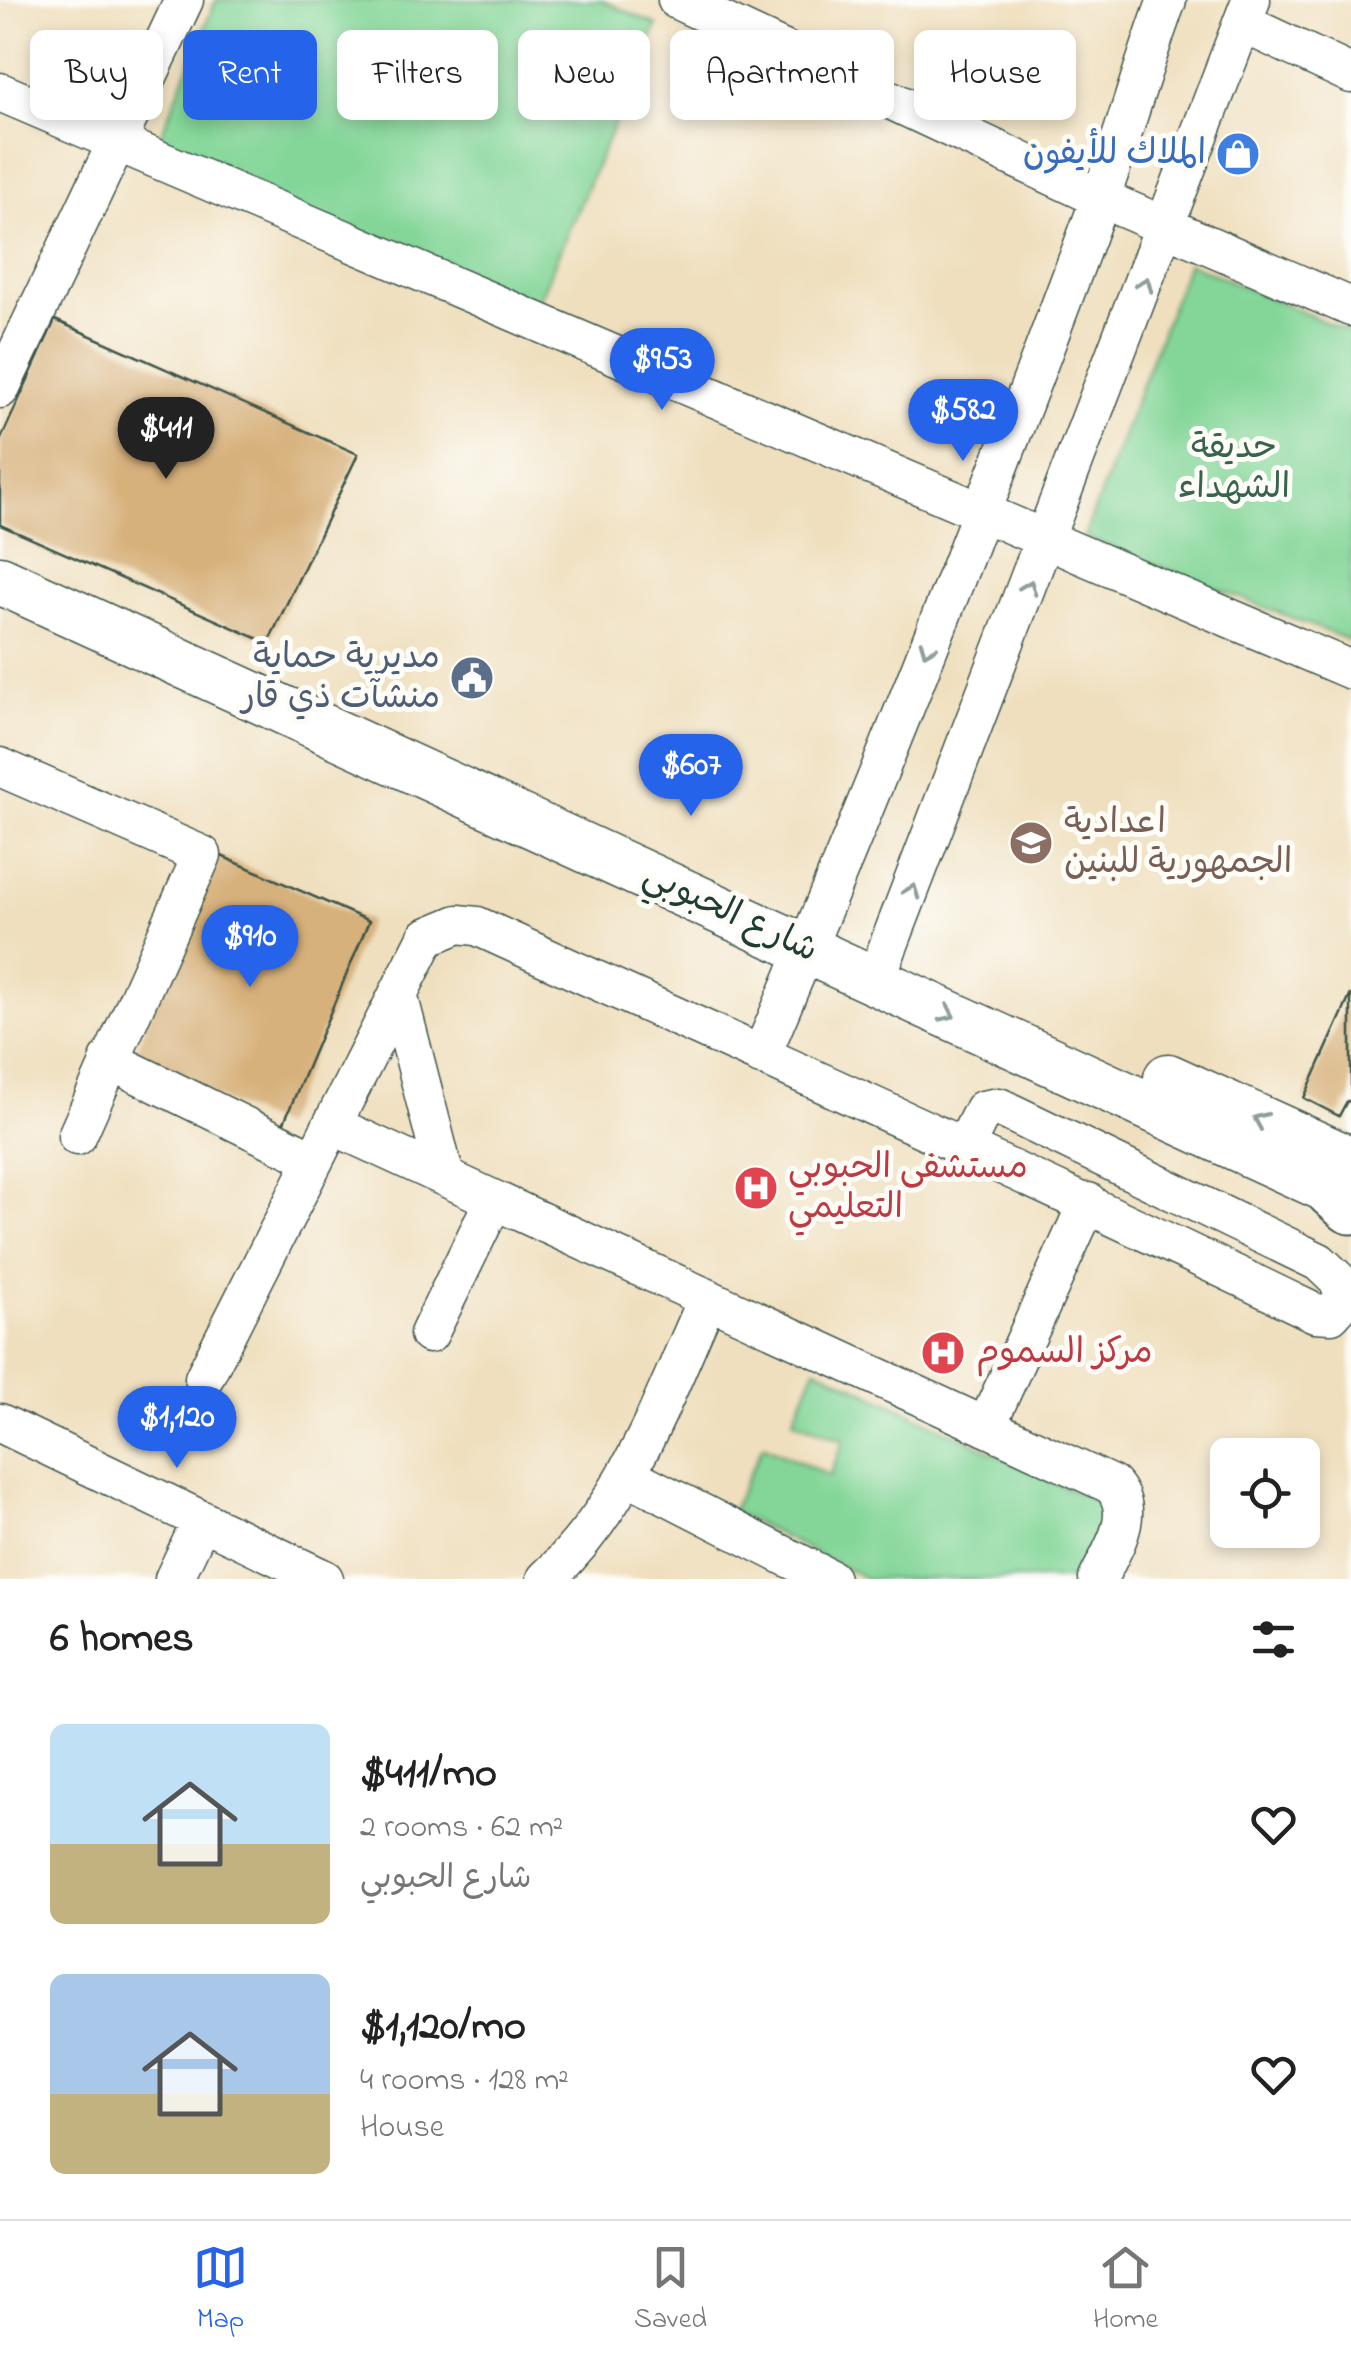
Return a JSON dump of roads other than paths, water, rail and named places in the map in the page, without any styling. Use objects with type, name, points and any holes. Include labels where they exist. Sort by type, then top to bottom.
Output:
[{"type":"main road","name":"شارع الحبوبي","points":[[0,548],[814,935],[1348,1180]]},
{"type":"main road","name":"شارع الحبوبي","points":[[0,580],[814,935]]},
{"type":"street","points":[[0,389],[184,0]]},
{"type":"street","points":[[678,0],[1100,198],[1351,306]]},
{"type":"street","points":[[762,1056],[814,935],[1100,198],[1156,4]]},
{"type":"street","points":[[882,966],[1246,12],[1351,74]]},
{"type":"street","points":[[0,92],[1351,670]]},
{"type":"street","points":[[0,767],[202,855],[77,1136]]},
{"type":"street","points":[[204,1378],[426,938],[458,924],[477,926],[964,1148],[1088,1202],[1315,1314],[1331,1314],[1343,1301],[1341,1283],[1320,1262],[998,1106],[984,1110],[964,1148]]},
{"type":"street","points":[[398,994],[445,1177]]},
{"type":"street","points":[[110,1060],[314,1160]]},
{"type":"street","points":[[332,1125],[1112,1485],[1121,1495],[1124,1524],[1098,1579]]},
{"type":"street","points":[[428,1334],[494,1200]]},
{"type":"street","points":[[986,1427],[1088,1202]]},
{"type":"street","points":[[546,1579],[602,1521],[708,1298]]},
{"type":"street","points":[[0,1423],[324,1579]]},
{"type":"street","points":[[627,1475],[830,1579]]},
{"type":"street","points":[[174,1579],[202,1520]]},
{"type":"place","name":"الملاك للأيفون","points":[[1238,154]]},
{"type":"place","name":"مديرية حماية منشآت ذي قار","points":[[472,678]]},
{"type":"place","name":"اعدادية الجمهورية للبنين","points":[[1031,843]]},
{"type":"place","name":"مستشفى الحبوبي التعليمي","points":[[756,1188]]},
{"type":"place","name":"مركز السموم","points":[[943,1353]]},
{"type":"park label","name":"حديقة الشهداء","points":[[1234,468]]}]
